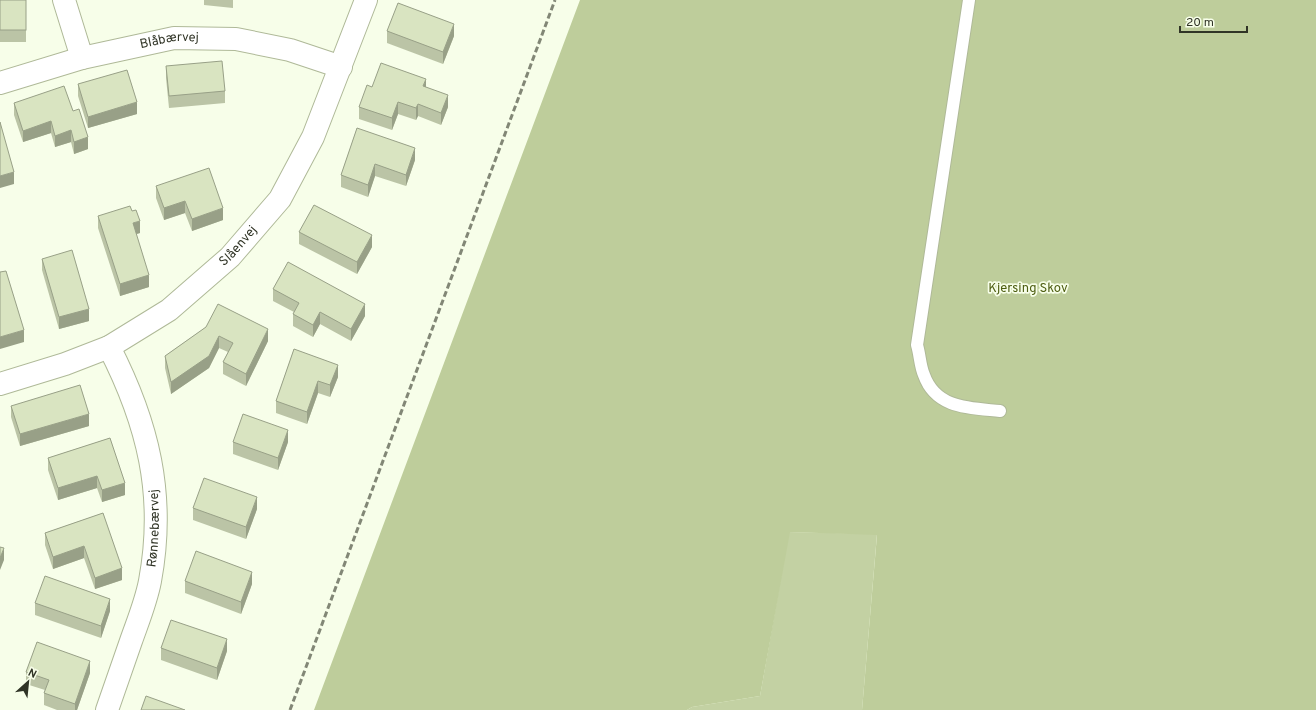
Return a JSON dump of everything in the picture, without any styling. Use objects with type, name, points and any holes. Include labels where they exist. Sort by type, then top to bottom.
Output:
[{"type":"street","points":[[64,0],[82,58]]},
{"type":"street","name":"Slåenvej","points":[[0,384],[65,364],[109,347],[169,310],[230,258],[280,198],[313,137],[366,0]]},
{"type":"street","name":"Blåbærvej","points":[[0,83],[82,58],[174,38],[236,39],[290,50],[341,67]]},
{"type":"street","name":"Rønnebærvej","points":[[107,710],[143,608],[150,581],[154,555],[156,522],[153,477],[146,436],[129,391],[109,347]]},
{"type":"lane","points":[[969,0],[917,345],[924,376],[934,392],[944,401],[958,406],[1000,411]]},
{"type":"green space","name":"Kjersing Skov","points":[[580,0],[1316,0],[1316,710],[862,710],[877,535],[790,532],[760,696],[692,707],[687,710],[314,710]]},
{"type":"green space","points":[[789,532],[877,534],[862,710],[687,710],[692,707],[760,696]]},
{"type":"building","points":[[0,0],[26,0],[26,30],[0,30]]},
{"type":"building","points":[[398,3],[454,24],[443,52],[387,31]]},
{"type":"building","points":[[222,61],[225,91],[169,96],[166,66]]},
{"type":"building","points":[[381,63],[426,79],[423,86],[448,95],[441,113],[418,104],[416,108],[398,102],[392,118],[359,107],[367,85],[372,87]]},
{"type":"building","points":[[127,70],[137,102],[88,117],[78,84]]},
{"type":"building","points":[[64,86],[73,111],[79,109],[88,137],[74,142],[71,130],[55,136],[51,121],[23,131],[14,103]]},
{"type":"building","points":[[0,122],[14,172],[0,176]]},
{"type":"building","points":[[357,128],[415,148],[406,175],[375,164],[368,185],[341,175]]},
{"type":"building","points":[[209,168],[223,208],[192,219],[185,201],[164,208],[156,186]]},
{"type":"building","points":[[314,205],[372,235],[357,262],[299,232]]},
{"type":"building","points":[[130,206],[132,211],[136,210],[140,221],[133,223],[149,275],[120,284],[98,216]]},
{"type":"building","points":[[72,250],[89,309],[59,317],[42,259]]},
{"type":"building","points":[[288,262],[365,304],[351,329],[320,312],[313,325],[293,314],[299,303],[273,289]]},
{"type":"building","points":[[6,271],[24,330],[0,337],[0,272]]},
{"type":"building","points":[[218,304],[268,329],[246,374],[223,362],[233,343],[219,336],[209,356],[171,382],[165,356],[206,327]]},
{"type":"building","points":[[294,349],[338,365],[330,385],[318,381],[307,412],[276,401]]},
{"type":"building","points":[[80,385],[89,414],[20,434],[11,406]]},
{"type":"building","points":[[243,414],[288,430],[278,458],[233,442]]},
{"type":"building","points":[[110,438],[125,483],[102,490],[97,476],[58,488],[48,458]]},
{"type":"building","points":[[204,478],[257,497],[246,527],[193,508]]},
{"type":"building","points":[[103,513],[122,568],[95,578],[84,546],[53,557],[45,533]]},
{"type":"building","points":[[0,547],[4,548],[0,558]]},
{"type":"building","points":[[196,551],[252,572],[241,602],[185,581]]},
{"type":"building","points":[[45,576],[110,599],[101,626],[35,603]]},
{"type":"building","points":[[171,620],[227,639],[217,668],[161,648]]},
{"type":"building","points":[[37,642],[90,661],[75,704],[44,693],[49,680],[26,672]]},
{"type":"building","points":[[146,696],[185,710],[141,710]]},
{"type":"railway","points":[[290,710],[555,0]]}]
